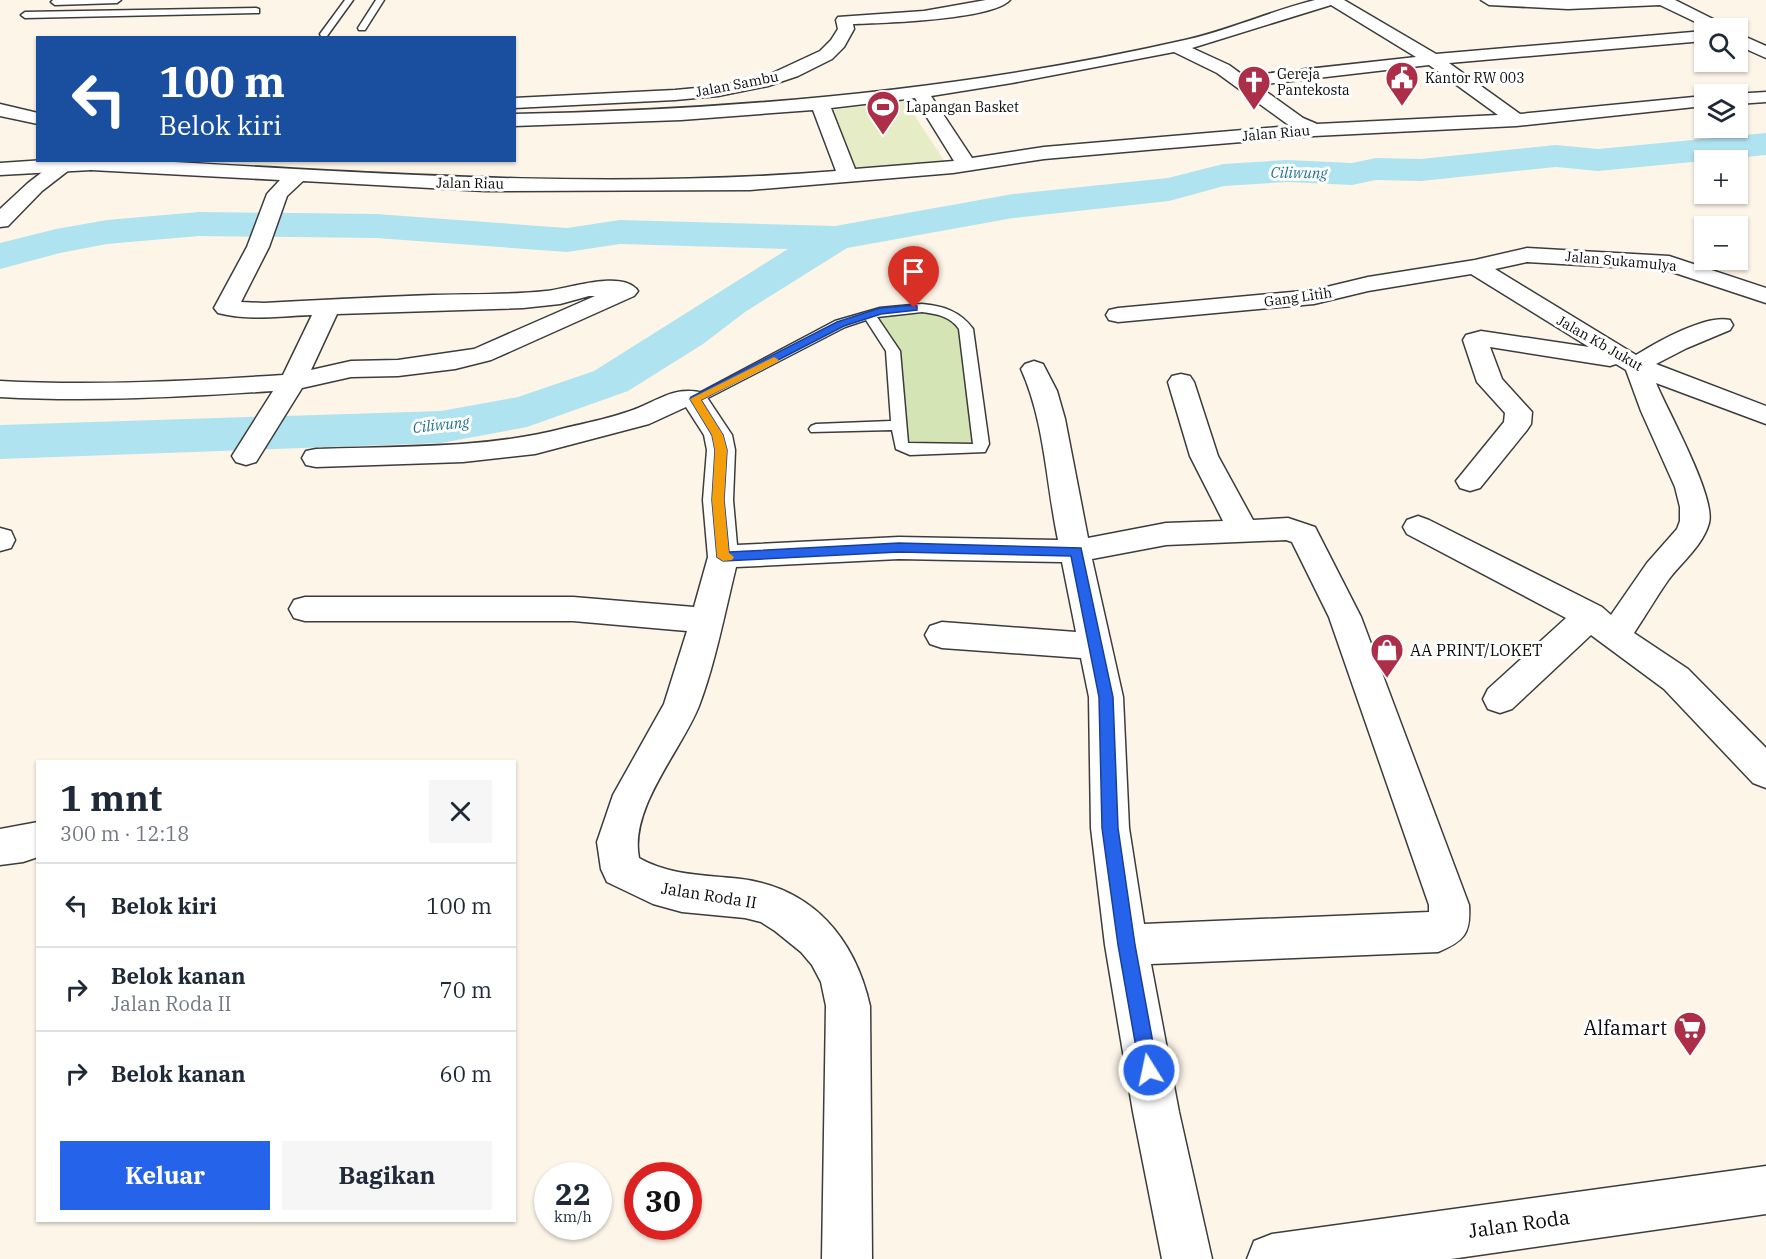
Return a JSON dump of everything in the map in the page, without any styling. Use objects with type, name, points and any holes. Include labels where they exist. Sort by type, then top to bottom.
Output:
[{"type":"street","name":"Jalan Sambu","points":[[516,103],[675,95],[718,91],[748,85],[792,72],[826,55],[838,43],[846,28],[844,20],[944,14],[1002,0]]},
{"type":"street","points":[[516,120],[656,117],[820,104],[920,92],[1176,47],[1221,36],[1290,11],[1335,0],[1434,60],[1516,120]]},
{"type":"street","points":[[1488,0],[1568,4],[1661,0],[1698,18]]},
{"type":"street","points":[[1241,82],[1491,53],[1694,37]]},
{"type":"street","points":[[1748,44],[1766,53]]},
{"type":"street","points":[[1176,47],[1207,60],[1296,122],[1314,130]]},
{"type":"street","points":[[920,92],[968,165]]},
{"type":"street","points":[[1748,107],[1766,97]]},
{"type":"street","name":"Jalan Riau","points":[[0,169],[81,163],[485,185],[750,184],[968,165],[1044,153],[1314,130],[1516,120],[1694,102]]},
{"type":"street","points":[[820,104],[849,176]]},
{"type":"street","points":[[0,110],[36,119]]},
{"type":"street","points":[[347,177],[361,162]]},
{"type":"street","points":[[0,221],[35,187],[81,163]]},
{"type":"street","points":[[0,389],[39,391],[202,388],[286,392],[351,369],[398,368],[482,355],[626,291],[588,288],[560,297],[523,301],[434,302],[247,310],[226,308],[261,236],[277,194],[297,175]]},
{"type":"street","name":"Jalan Sukamulya","points":[[1475,267],[1508,258],[1541,255],[1669,263],[1712,276],[1766,272]]},
{"type":"street","name":"Gang Litih","points":[[1118,315],[1314,297],[1368,284],[1475,267]]},
{"type":"street","name":"Jalan Kb Jukut","points":[[1475,267],[1632,363],[1766,416]]},
{"type":"street","points":[[1712,276],[1766,296]]},
{"type":"street","points":[[246,456],[286,392],[328,307]]},
{"type":"street","points":[[1470,481],[1517,424],[1520,412],[1490,382],[1475,340],[1481,338],[1632,363],[1652,356],[1695,334],[1721,325]]},
{"type":"street","points":[[1500,699],[1602,626],[1658,571],[1690,534],[1695,521],[1695,507],[1690,487],[1632,363]]},
{"type":"street","points":[[1034,369],[1044,391],[1051,419],[1065,503],[1106,697],[1110,828],[1126,945],[1156,1112],[1187,1259]]},
{"type":"street","points":[[1181,382],[1203,456],[1243,530]]},
{"type":"street","points":[[316,458],[463,453],[535,445],[639,418],[681,398],[695,399]]},
{"type":"street","name":"Jalan Roda II","points":[[695,399],[718,435],[721,450],[718,500],[723,557],[681,706],[632,795],[616,842],[621,869],[640,882],[670,892],[747,899],[767,905],[809,930],[826,951],[841,977],[848,1006],[847,1259]]},
{"type":"street","points":[[1418,527],[1602,626],[1676,679],[1766,772]]},
{"type":"street","points":[[723,557],[899,548],[1076,551],[1166,534],[1288,529],[1304,535],[1345,617],[1449,905],[1450,923],[1438,932],[1126,945]]},
{"type":"street","points":[[305,609],[573,609],[707,620]]},
{"type":"street","points":[[942,635],[1096,646]]},
{"type":"street","points":[[0,847],[36,839]]},
{"type":"street","name":"Jalan Roda","points":[[1272,1259],[1766,1190]]},
{"type":"lane","points":[[43,2],[117,0]]},
{"type":"lane","points":[[205,11],[216,0]]},
{"type":"lane","points":[[324,34],[349,0]]},
{"type":"lane","points":[[362,28],[380,0]]},
{"type":"lane","points":[[25,15],[256,11]]},
{"type":"lane","points":[[695,399],[840,324],[880,311],[914,308],[937,309],[953,315],[963,323],[966,329],[980,449],[906,449],[901,446],[893,351],[869,315]]},
{"type":"lane","points":[[816,429],[898,425]]},
{"type":"green space","name":"Lapangan Basket","points":[[905,101],[945,162],[857,173],[824,111]]},
{"type":"green space","points":[[937,309],[963,323],[980,449],[906,449],[893,351],[869,315]]},
{"type":"waterway","name":"Ciliwung","points":[[835,238],[1013,206],[1169,189],[1223,175],[1287,171],[1352,174],[1376,169],[1421,170],[1556,156],[1598,160],[1766,144]]},
{"type":"waterway","name":"Ciliwung","points":[[0,256],[56,241],[107,232],[199,224],[376,226],[567,240],[620,232],[835,238]]},
{"type":"waterway","name":"Ciliwung","points":[[0,442],[441,427],[527,411],[611,381],[687,334],[729,303],[835,238]]},
{"type":"slow traffic","points":[[727,557],[723,557],[718,500],[721,450],[718,435],[695,399],[774,360]]},
{"type":"place","name":"Kantor RW 003","points":[[1402,107]]},
{"type":"place","name":"Gereja Pantekosta","points":[[1254,111]]},
{"type":"place","name":"Lapangan Basket","points":[[883,136]]},
{"type":"place","name":"AA PRINT/LOKET","points":[[1387,679]]},
{"type":"place","name":"Alfamart","points":[[1690,1057]]},
{"type":"route","points":[[914,308],[880,311],[840,324],[736,380],[695,399],[718,435],[721,450],[718,500],[723,557],[899,548],[1076,551],[1106,697],[1110,828],[1126,945],[1149,1070]]}]
